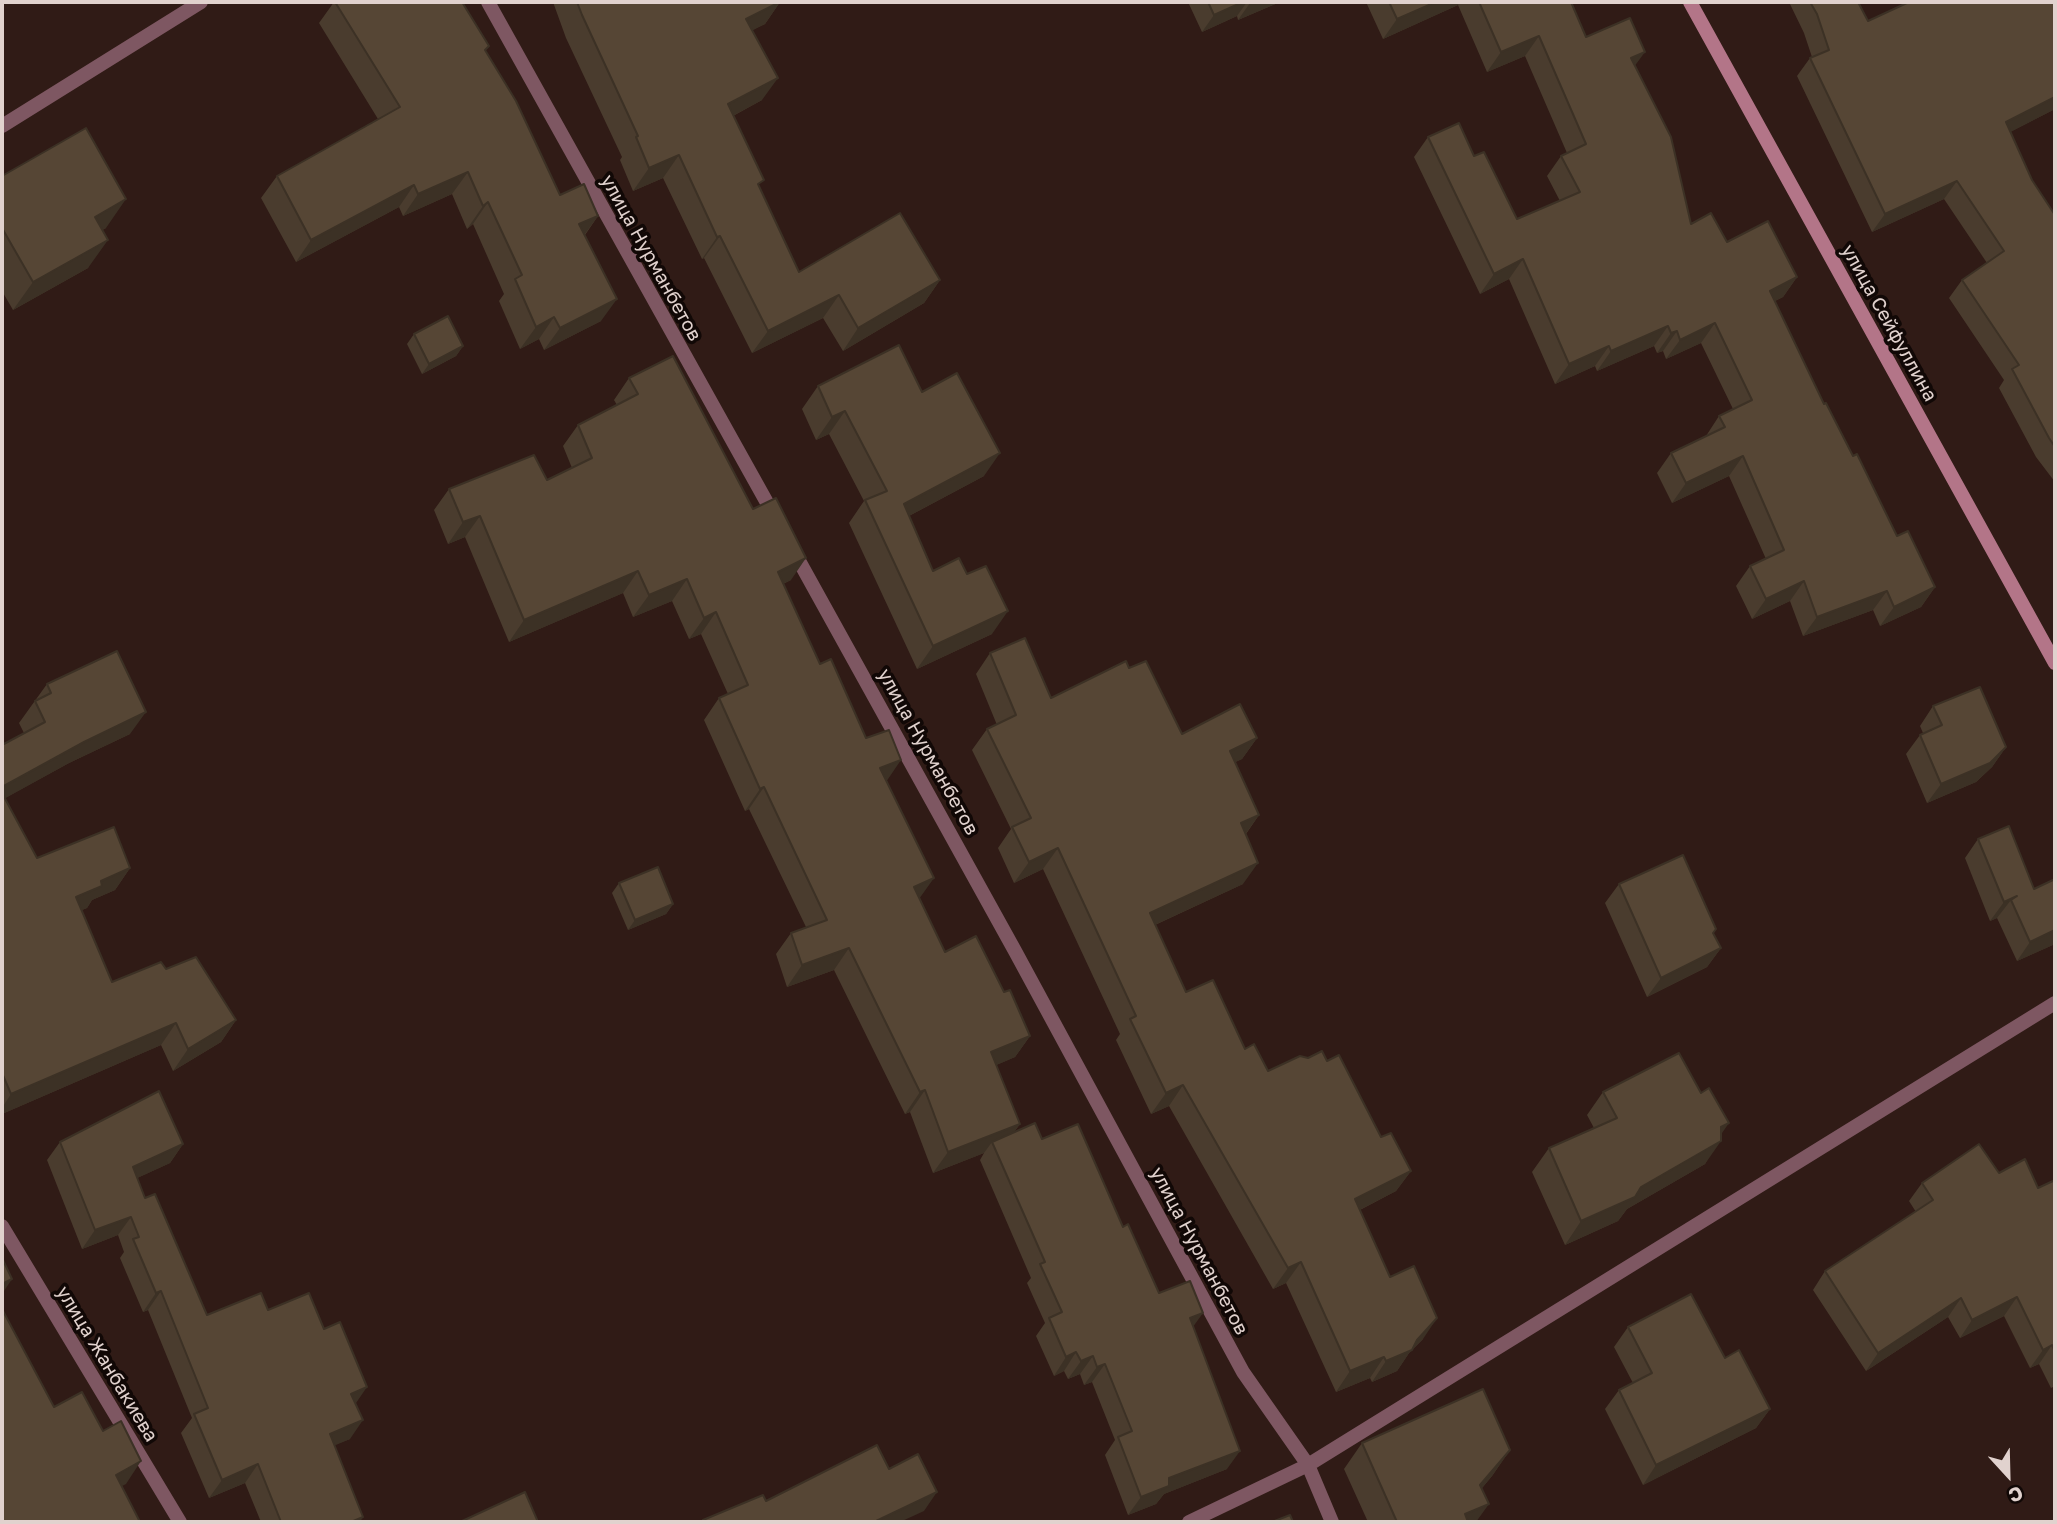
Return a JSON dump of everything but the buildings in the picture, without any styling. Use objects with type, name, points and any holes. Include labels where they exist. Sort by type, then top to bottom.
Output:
[{"type":"street","points":[[2,126],[201,2]]},
{"type":"street","name":"улица Нурманбетов","points":[[488,2],[898,738],[1243,1373],[1308,1465],[1332,1522]]},
{"type":"street","name":"улица Сейфуллина","points":[[1690,2],[2055,663]]},
{"type":"street","points":[[1189,1522],[1308,1465],[2055,1003]]},
{"type":"street","name":"улица Жанбакиева","points":[[2,1226],[180,1522]]}]
